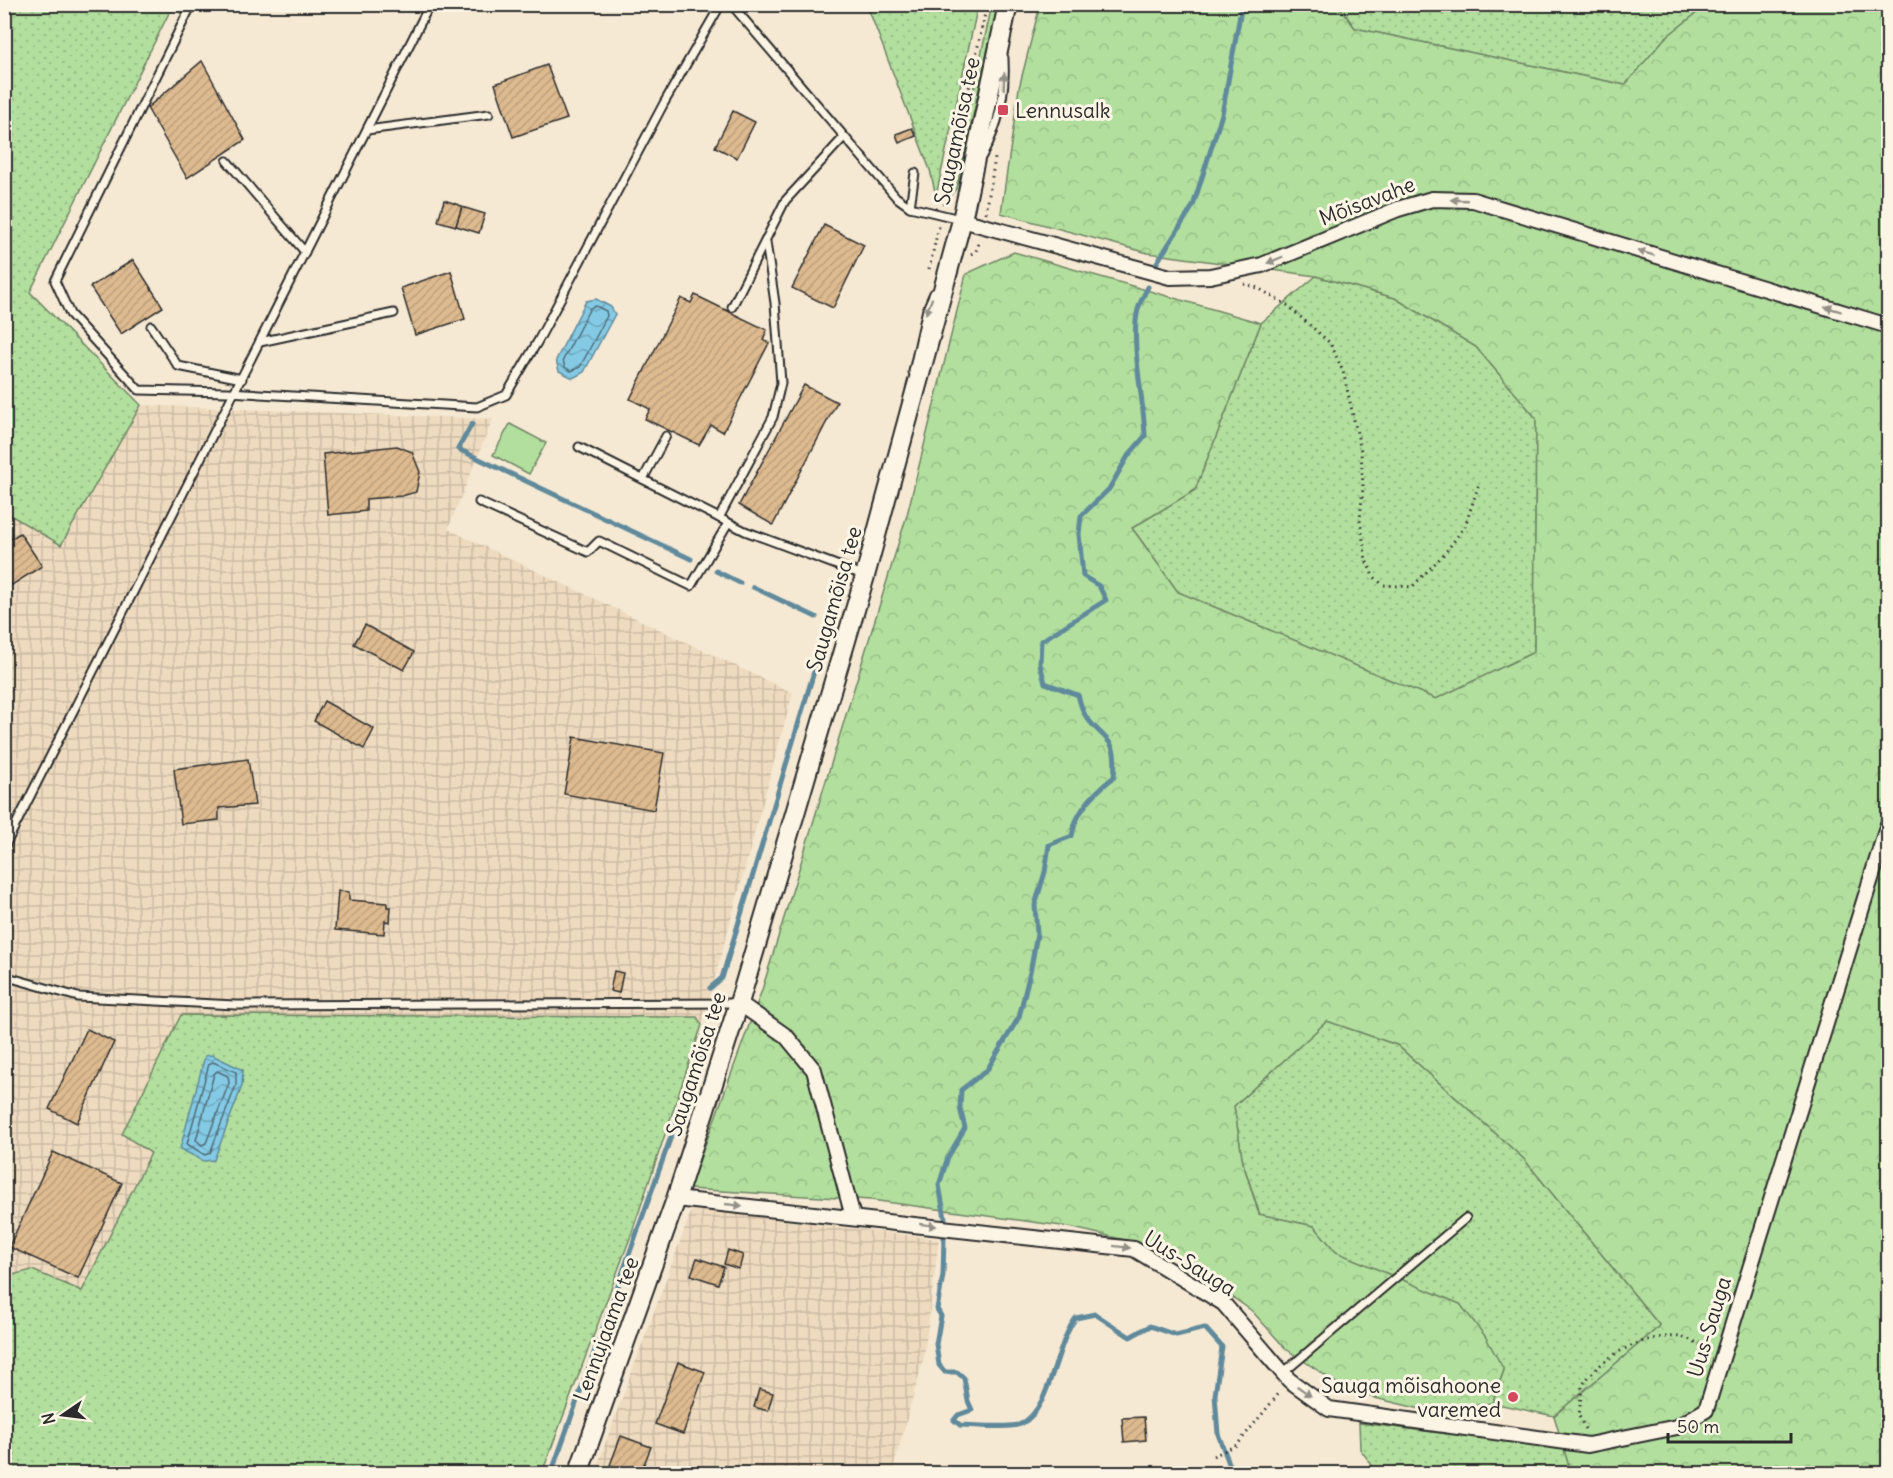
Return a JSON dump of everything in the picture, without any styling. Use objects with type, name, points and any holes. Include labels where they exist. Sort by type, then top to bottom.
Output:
[{"type":"street","name":"Saugamõisa tee","points":[[676,1199],[739,1003],[865,576],[962,220],[1008,4]]},
{"type":"street","name":"Mõisavahe","points":[[962,220],[1170,277],[1210,276],[1262,265],[1398,209],[1432,199],[1473,200],[1888,326]]},
{"type":"street","name":"Uus-Sauga","points":[[676,1199],[1134,1249],[1223,1303],[1286,1376],[1329,1409],[1592,1444],[1677,1427],[1706,1410],[1888,824]]},
{"type":"street","points":[[739,1003],[786,1036],[814,1070],[853,1217]]},
{"type":"street","name":"Lennujaama tee","points":[[578,1473],[676,1199]]},
{"type":"lane","points":[[192,4],[55,281],[70,314],[139,390],[236,392],[477,407],[506,395],[538,341],[664,103],[721,4]]},
{"type":"lane","points":[[4,848],[430,4]]},
{"type":"lane","points":[[731,4],[896,197],[910,207],[962,220]]},
{"type":"lane","points":[[367,130],[489,114]]},
{"type":"lane","points":[[732,307],[785,201],[844,137]]},
{"type":"lane","points":[[227,161],[305,252]]},
{"type":"lane","points":[[910,207],[915,173]]},
{"type":"lane","points":[[719,518],[773,417],[781,383],[775,303],[766,242]]},
{"type":"lane","points":[[260,342],[394,313]]},
{"type":"lane","points":[[151,326],[178,366],[242,379]]},
{"type":"lane","points":[[643,479],[666,436]]},
{"type":"lane","points":[[579,447],[728,523],[865,576]]},
{"type":"lane","points":[[479,502],[588,552],[600,541],[691,586],[728,523]]},
{"type":"lane","points":[[4,976],[78,997],[235,1005],[739,1003]]},
{"type":"lane","points":[[1286,1376],[1466,1218]]},
{"type":"path","points":[[929,270],[987,4]]},
{"type":"path","points":[[1239,283],[1258,288],[1287,305],[1330,343],[1339,362],[1361,451],[1361,539],[1373,576],[1383,585],[1412,587],[1423,578],[1465,526],[1479,484]]},
{"type":"path","points":[[1592,1444],[1580,1416],[1582,1386],[1622,1348],[1654,1339],[1681,1337],[1723,1354]]},
{"type":"path","points":[[1213,1456],[1237,1445],[1286,1376]]},
{"type":"shaded area","points":[[141,405],[493,419],[448,529],[793,693],[702,1025],[696,1017],[182,1015],[151,1153],[82,1291],[32,1270],[5,1277],[4,512],[61,544]]},
{"type":"shaded area","points":[[692,1209],[939,1239],[924,1357],[892,1473],[594,1474]]},
{"type":"green space","points":[[5,4],[173,5],[30,292],[141,405],[61,545],[5,512]]},
{"type":"green space","points":[[867,5],[978,5],[936,196],[930,170]]},
{"type":"green space","points":[[992,5],[998,5],[960,174],[956,189],[950,196]]},
{"type":"green space","points":[[1040,5],[1338,5],[1355,28],[1625,85],[1665,38],[1707,5],[1888,5],[1888,1473],[1571,1473],[1554,1416],[1660,1326],[1524,1159],[1397,1045],[1327,1021],[1234,1106],[1243,1163],[1259,1214],[1314,1226],[1336,1252],[1460,1304],[1485,1336],[1504,1370],[1492,1403],[1429,1411],[1350,1392],[1286,1349],[1252,1311],[1164,1249],[1069,1227],[871,1200],[689,1189],[762,990],[907,515],[966,274],[1014,252],[1261,323],[1195,490],[1132,528],[1178,592],[1436,699],[1534,652],[1536,418],[1476,347],[1395,298],[1316,276],[1148,253],[1001,213],[1019,88]]},
{"type":"green space","points":[[1338,5],[1707,5],[1665,38],[1626,85],[1355,28]]},
{"type":"green space","points":[[1316,276],[1395,298],[1476,347],[1536,418],[1534,652],[1436,699],[1178,592],[1132,528],[1195,490],[1261,323]]},
{"type":"green space","points":[[510,424],[546,443],[529,474],[493,455]]},
{"type":"green space","points":[[181,1015],[697,1017],[702,1025],[630,1238],[542,1473],[5,1473],[4,1277],[32,1270],[82,1291],[151,1153],[122,1134]]},
{"type":"green space","points":[[1327,1021],[1397,1045],[1524,1159],[1660,1326],[1554,1416],[1492,1403],[1504,1370],[1460,1304],[1336,1252],[1314,1226],[1260,1215],[1243,1163],[1234,1106]]},
{"type":"green space","points":[[1359,1423],[1564,1448],[1571,1473],[1378,1473],[1360,1449]]},
{"type":"water","points":[[596,299],[611,307],[615,314],[584,372],[573,378],[559,371],[556,360],[586,301]]},
{"type":"water","points":[[212,1055],[243,1070],[242,1086],[214,1160],[204,1161],[180,1149],[205,1056]]},
{"type":"building","points":[[202,61],[245,140],[187,178],[147,108]]},
{"type":"building","points":[[547,65],[567,119],[513,137],[495,84]]},
{"type":"building","points":[[733,111],[755,122],[737,158],[715,147]]},
{"type":"building","points":[[912,128],[916,136],[899,143],[896,134]]},
{"type":"building","points":[[444,200],[462,206],[456,226],[438,221]]},
{"type":"building","points":[[462,207],[485,214],[479,233],[456,226]]},
{"type":"building","points":[[824,225],[864,245],[833,308],[792,288]]},
{"type":"building","points":[[133,260],[163,307],[121,334],[90,287]]},
{"type":"building","points":[[451,271],[465,319],[415,335],[401,288]]},
{"type":"building","points":[[695,295],[767,330],[763,340],[769,343],[723,432],[711,425],[699,445],[645,419],[650,409],[630,399],[681,298],[691,303]]},
{"type":"building","points":[[804,385],[837,402],[773,525],[739,505]]},
{"type":"building","points":[[397,446],[412,452],[420,472],[416,492],[402,496],[366,499],[366,511],[328,515],[323,454]]},
{"type":"building","points":[[20,533],[42,566],[4,590],[4,543]]},
{"type":"building","points":[[365,625],[414,652],[404,670],[354,644]]},
{"type":"building","points":[[324,701],[374,729],[364,749],[314,721]]},
{"type":"building","points":[[574,737],[664,753],[654,810],[564,794]]},
{"type":"building","points":[[248,759],[255,805],[219,808],[219,820],[181,824],[174,769]]},
{"type":"building","points":[[338,891],[349,892],[349,900],[387,903],[387,907],[391,907],[390,922],[385,921],[384,934],[335,930]]},
{"type":"building","points":[[614,971],[623,973],[619,993],[610,991]]},
{"type":"building","points":[[87,1029],[114,1042],[77,1123],[49,1109]]},
{"type":"building","points":[[53,1152],[122,1183],[78,1278],[9,1247]]},
{"type":"building","points":[[728,1250],[743,1255],[739,1269],[724,1264]]},
{"type":"building","points":[[697,1258],[724,1267],[718,1284],[691,1275]]},
{"type":"building","points":[[678,1362],[705,1372],[683,1434],[655,1424]]},
{"type":"building","points":[[759,1389],[773,1393],[768,1411],[754,1407]]},
{"type":"building","points":[[1144,1417],[1146,1440],[1124,1442],[1122,1418]]},
{"type":"building","points":[[621,1436],[651,1447],[640,1474],[631,1474],[610,1465]]},
{"type":"waterway","points":[[1156,264],[1193,206],[1222,114],[1242,4]]},
{"type":"waterway","points":[[945,1218],[939,1185],[948,1157],[965,1128],[960,1108],[961,1090],[987,1070],[1019,1017],[1037,934],[1035,905],[1045,872],[1049,845],[1072,836],[1082,810],[1094,795],[1114,777],[1114,755],[1110,742],[1085,716],[1078,695],[1045,683],[1040,664],[1041,641],[1106,600],[1099,586],[1083,576],[1079,534],[1081,516],[1109,489],[1128,456],[1145,436],[1136,327],[1139,307],[1148,287]]},
{"type":"waterway","points":[[472,424],[458,449],[691,559]]},
{"type":"waterway","points":[[716,571],[740,583]]},
{"type":"waterway","points":[[710,988],[722,978],[840,585]]},
{"type":"waterway","points":[[753,587],[816,617]]},
{"type":"waterway","points":[[551,1474],[705,1041]]},
{"type":"waterway","points":[[944,1237],[943,1275],[937,1309],[941,1316],[936,1344],[939,1365],[945,1372],[957,1372],[964,1378],[972,1410],[958,1415],[954,1420],[960,1425],[1000,1427],[1016,1425],[1031,1416],[1046,1391],[1069,1329],[1076,1318],[1095,1314],[1130,1337],[1150,1326],[1176,1335],[1205,1328],[1222,1347],[1215,1395],[1218,1434],[1233,1474]]},
{"type":"place","name":"Lennusalk","points":[[1003,110]]},
{"type":"place","name":"Sauga mõisahoone varemed","points":[[1513,1397]]}]
